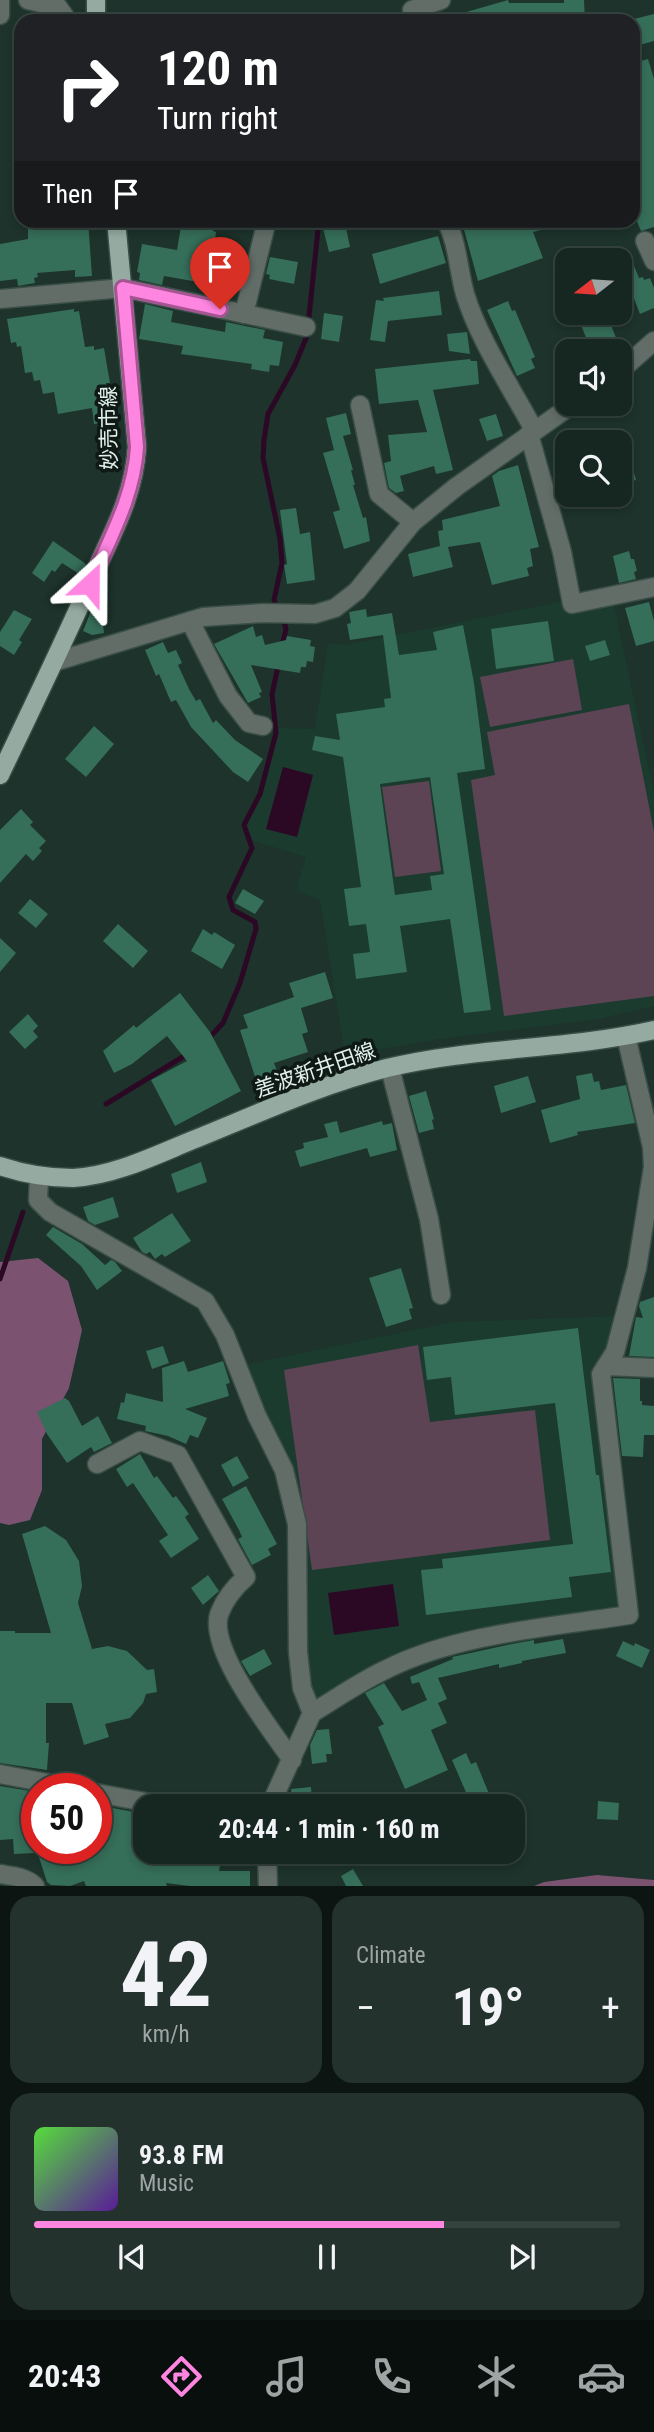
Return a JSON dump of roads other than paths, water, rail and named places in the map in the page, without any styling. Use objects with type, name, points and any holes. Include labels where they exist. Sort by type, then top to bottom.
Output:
[{"type":"main road","name":"妙売市線","points":[[0,775],[127,500],[135,474],[137,447],[117,228]]},
{"type":"main road","name":"差波新井田線","points":[[0,1166],[39,1176],[74,1178],[106,1172],[142,1161],[353,1078],[390,1068],[465,1056],[583,1044],[654,1030]]},
{"type":"street","points":[[0,0],[0,15]]},
{"type":"street","points":[[28,0],[58,7],[63,14]]},
{"type":"street","points":[[412,10],[441,0]]},
{"type":"street","points":[[244,314],[265,228]]},
{"type":"street","points":[[450,228],[465,294],[477,324],[532,432],[572,604],[654,587]]},
{"type":"street","points":[[645,242],[654,261]]},
{"type":"street","points":[[0,299],[123,288],[306,327]]},
{"type":"street","points":[[632,362],[653,347]]},
{"type":"street","points":[[360,405],[379,494],[413,522]]},
{"type":"street","points":[[54,662],[203,617],[263,613],[314,614],[335,608],[357,591],[413,522],[456,487],[555,416]]},
{"type":"street","points":[[190,621],[228,696],[249,723],[263,726]]},
{"type":"street","points":[[276,1794],[312,1713],[387,1668],[429,1652],[475,1640],[629,1615],[601,1374],[615,1352],[637,1268],[653,1167],[652,1147],[626,1036]]},
{"type":"street","points":[[390,1068],[429,1219],[440,1295]]},
{"type":"street","points":[[39,1176],[38,1200],[50,1212],[205,1301],[225,1335],[257,1416],[284,1470],[297,1524],[298,1652],[302,1688],[312,1713]]},
{"type":"street","points":[[606,1366],[654,1368]]},
{"type":"street","points":[[97,1464],[140,1441],[178,1455],[246,1577],[218,1613],[220,1638],[232,1671],[292,1760]]},
{"type":"street","points":[[0,1774],[21,1778]]},
{"type":"street","points":[[112,1796],[133,1800]]},
{"type":"street","points":[[267,1864],[268,1886]]},
{"type":"street","points":[[0,1874],[15,1876],[36,1886]]},
{"type":"waterway","points":[[278,609],[274,600],[282,563],[280,539],[263,458],[264,440],[268,414],[295,365],[307,336],[318,228]]},
{"type":"waterway","points":[[282,646],[286,629],[283,618]]},
{"type":"waterway","points":[[208,1039],[223,1023],[240,983],[256,929],[255,922],[233,910],[229,897],[252,848],[244,825],[260,794],[276,733],[272,694],[279,662]]},
{"type":"waterway","points":[[106,1104],[189,1053]]},
{"type":"waterway","points":[[0,1279],[23,1212]]}]
